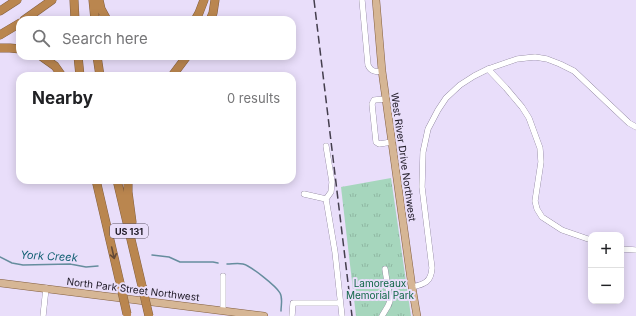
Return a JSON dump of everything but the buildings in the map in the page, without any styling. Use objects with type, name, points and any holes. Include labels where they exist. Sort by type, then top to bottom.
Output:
[{"type":"highway","points":[[0,11],[17,0]]},
{"type":"highway","points":[[30,16],[52,0]]},
{"type":"highway","points":[[74,0],[75,16]]},
{"type":"highway","points":[[93,0],[94,16]]},
{"type":"highway","points":[[99,0],[105,16]]},
{"type":"highway","points":[[198,16],[204,0]]},
{"type":"highway","points":[[212,16],[215,0]]},
{"type":"highway","points":[[0,35],[16,25]]},
{"type":"highway","points":[[0,48],[16,49]]},
{"type":"highway","points":[[47,60],[55,66],[59,72]]},
{"type":"highway","points":[[78,60],[80,72]]},
{"type":"highway","points":[[98,60],[99,72]]},
{"type":"highway","points":[[175,72],[184,60]]},
{"type":"highway","points":[[94,184],[101,202]]},
{"type":"highway","name":"US 131","points":[[97,184],[127,315]]},
{"type":"highway","name":"US 131","points":[[118,184],[149,316]]},
{"type":"highway","points":[[128,184],[130,213],[137,247],[142,284]]},
{"type":"main road","name":"West River Drive Northwest","points":[[376,0],[382,71],[417,316]]},
{"type":"main road","name":"North Park Street Northwest","points":[[0,283],[223,311],[231,314],[261,316]]},
{"type":"street","points":[[362,0],[368,66],[373,71],[382,71]]},
{"type":"street","points":[[412,287],[429,280],[432,275],[422,187],[423,152],[428,129],[446,98],[460,85],[488,69],[517,59],[535,57],[547,58],[574,71],[624,118],[636,127]]},
{"type":"street","points":[[488,69],[522,107],[529,118],[540,150],[541,162],[535,201],[539,213],[542,217],[562,230],[588,239]]},
{"type":"street","points":[[386,99],[374,100],[372,104],[376,142],[379,144],[392,142]]},
{"type":"street","points":[[326,146],[332,182],[331,192],[326,199],[335,252],[342,316]]},
{"type":"street","points":[[304,194],[326,199]]},
{"type":"street","points":[[624,249],[636,250]]},
{"type":"street","points":[[382,316],[390,300],[385,269]]},
{"type":"street","points":[[223,276],[223,311]]},
{"type":"street","points":[[43,316],[46,288]]},
{"type":"street","points":[[292,316],[293,303],[340,303]]},
{"type":"green space","name":"Lamoreaux Memorial Park","points":[[391,178],[411,316],[356,316],[341,187]]},
{"type":"waterway","name":"York Creek","points":[[152,255],[169,257],[180,262],[218,263]]},
{"type":"waterway","name":"York Creek","points":[[0,257],[12,263],[23,265],[70,264],[86,267],[98,266]]},
{"type":"waterway","name":"York Creek","points":[[227,264],[243,264],[269,281],[281,295],[281,311]]},
{"type":"railway","points":[[314,0],[352,316]]}]
